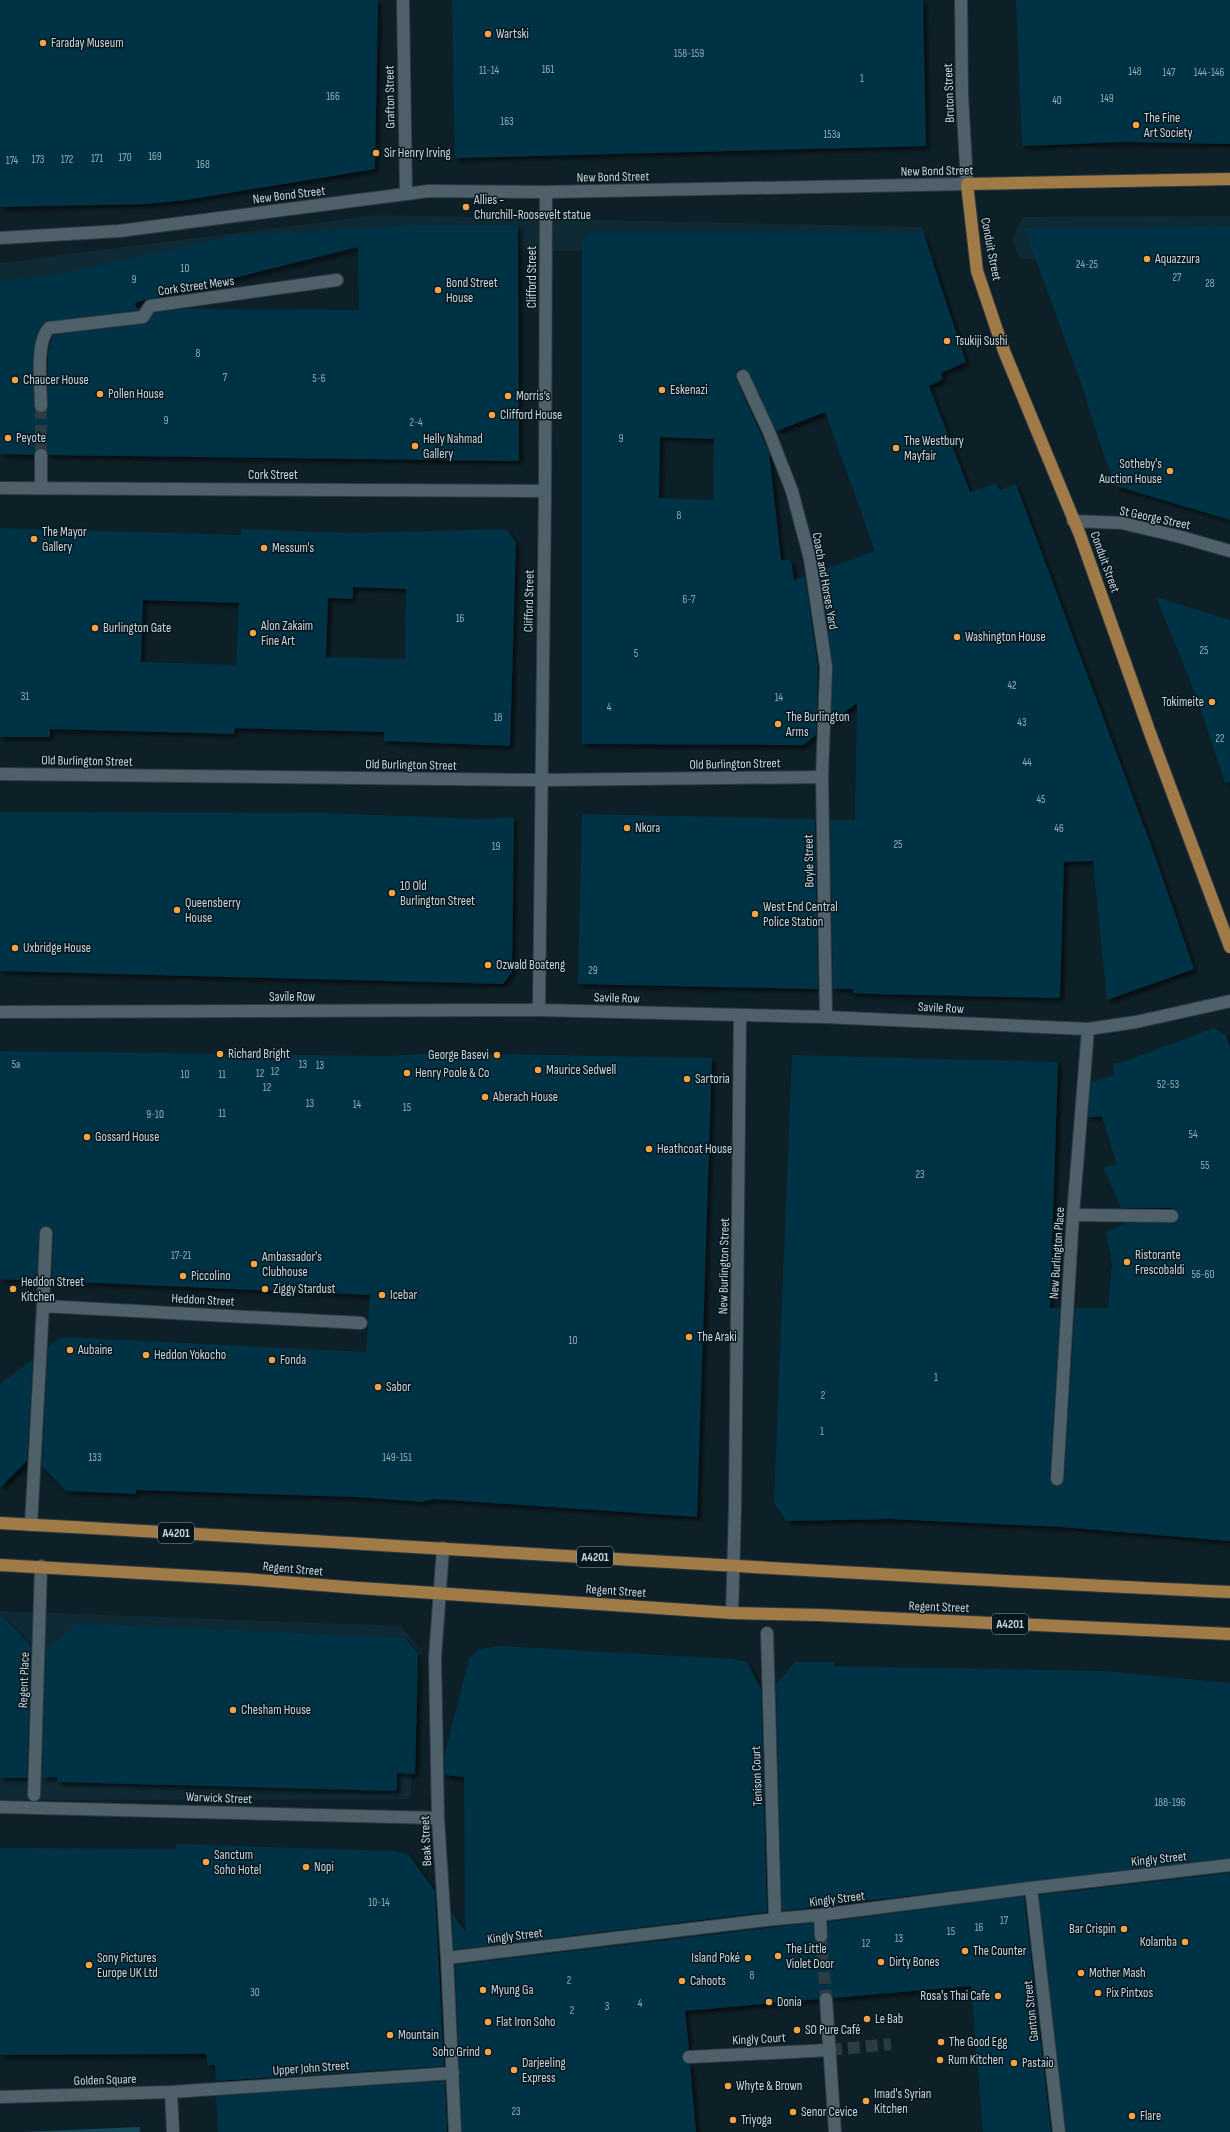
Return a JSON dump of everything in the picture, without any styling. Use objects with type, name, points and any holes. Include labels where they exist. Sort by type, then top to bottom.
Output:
[{"type":"main road","name":"New Bond Street","points":[[967,184],[1230,179]]},
{"type":"main road","name":"Conduit Street","points":[[967,184],[978,271],[1004,352],[1090,561],[1150,733],[1230,947]]},
{"type":"main road","name":"A4201","points":[[0,1523],[734,1566],[1230,1592]]},
{"type":"main road","name":"Regent Street","points":[[0,1564],[732,1613],[819,1615],[1230,1634]]},
{"type":"street","name":"Grafton Street","points":[[403,0],[406,194]]},
{"type":"street","name":"Bruton Street","points":[[961,0],[962,95],[967,184]]},
{"type":"street","name":"New Bond Street","points":[[0,238],[119,231],[406,194],[459,191],[546,192],[967,184]]},
{"type":"street","name":"Clifford Street","points":[[539,1010],[545,492],[546,192]]},
{"type":"street","name":"Cork Street Mews","points":[[41,406],[41,343],[45,332],[49,328],[143,318],[150,306],[337,280]]},
{"type":"street","name":"Coach and Horses Yard","points":[[743,376],[769,432],[789,484],[810,559],[826,667],[822,778]]},
{"type":"street","points":[[41,455],[41,487]]},
{"type":"street","name":"Cork Street","points":[[0,488],[41,487],[545,492]]},
{"type":"street","name":"St George Street","points":[[1073,521],[1122,523],[1181,537],[1230,551]]},
{"type":"street","name":"Old Burlington Street","points":[[0,774],[541,780],[822,778]]},
{"type":"street","name":"Boyle Street","points":[[822,778],[826,1017]]},
{"type":"street","name":"Savile Row","points":[[0,1012],[539,1010],[826,1017],[1088,1029],[1136,1022],[1230,1001]]},
{"type":"street","name":"New Burlington Street","points":[[732,1613],[734,1566],[740,1015]]},
{"type":"street","name":"New Burlington Place","points":[[1057,1479],[1073,1215],[1088,1029]]},
{"type":"street","points":[[1073,1215],[1172,1216]]},
{"type":"street","points":[[31,1525],[46,1233]]},
{"type":"street","name":"Heddon Street","points":[[43,1306],[361,1323]]},
{"type":"street","name":"Beak Street","points":[[443,1548],[435,1658],[438,1818],[447,1958],[455,2132]]},
{"type":"street","name":"Regent Place","points":[[34,1795],[41,1566]]},
{"type":"street","name":"Tenison Court","points":[[767,1633],[775,1919]]},
{"type":"street","name":"Warwick Street","points":[[0,1807],[438,1818]]},
{"type":"street","name":"Kingly Street","points":[[447,1958],[775,1919],[820,1916],[1031,1888],[1230,1865]]},
{"type":"street","name":"Ganton Street","points":[[1031,1888],[1059,2132]]},
{"type":"street","points":[[820,1916],[821,1936]]},
{"type":"street","points":[[826,1999],[835,2132]]},
{"type":"street","name":"Kingly Court","points":[[689,2057],[830,2050]]},
{"type":"street","name":"Upper John Street","points":[[171,2092],[453,2073]]},
{"type":"street","points":[[171,2092],[173,2132]]},
{"type":"street","name":"Golden Square","points":[[0,2097],[171,2092]]},
{"type":"shaded area","points":[[377,215],[922,227],[935,258],[368,247],[0,333],[0,263]]},
{"type":"shaded area","points":[[1230,216],[1230,263],[1020,259],[1012,240],[1022,217]]},
{"type":"shaded area","name":"Chesham House","points":[[0,1611],[401,1626],[422,1652],[410,1799],[0,1800]]},
{"type":"shaded area","points":[[140,2127],[140,2132],[22,2132]]},
{"type":"building","points":[[0,0],[378,0],[375,169],[186,200],[146,204],[0,207]]},
{"type":"building","points":[[452,0],[923,0],[926,146],[455,158]]},
{"type":"building","points":[[1016,0],[1230,0],[1230,144],[1124,142],[1022,146]]},
{"type":"building","points":[[412,225],[518,225],[519,461],[48,455],[47,451],[41,448],[37,449],[34,455],[0,454],[0,281],[54,275],[232,236]],"holes":[[[358,247],[359,310],[185,309],[154,313],[149,321],[144,324],[53,335],[48,354],[48,409],[42,413],[34,410],[33,353],[38,332],[45,322],[139,310],[140,308],[136,308],[135,303]]]},
{"type":"building","points":[[1230,226],[1230,520],[1116,486],[1104,456],[1081,383],[1024,228]]},
{"type":"building","points":[[590,232],[923,232],[966,362],[941,373],[943,379],[929,386],[970,492],[996,483],[1000,490],[1016,484],[1156,859],[1194,969],[1107,1000],[1093,861],[1064,862],[1060,998],[874,994],[853,993],[853,989],[833,989],[830,820],[855,820],[857,703],[831,723],[833,666],[819,571],[875,551],[825,412],[777,431],[747,370],[740,369],[737,371],[736,379],[769,452],[781,560],[791,560],[794,580],[805,576],[818,667],[816,735],[803,745],[582,744],[582,241]],"holes":[[[660,437],[714,439],[713,500],[659,498]]]},
{"type":"building","points":[[0,528],[241,535],[241,529],[355,533],[506,529],[516,542],[510,746],[384,741],[384,732],[235,728],[234,734],[50,729],[50,737],[0,737]],"holes":[[[353,587],[406,589],[405,659],[326,657],[328,598],[353,599]],[[143,600],[239,603],[236,665],[141,662]]]},
{"type":"building","points":[[1156,597],[1230,620],[1230,782],[1225,783],[1195,693]]},
{"type":"building","points":[[0,812],[325,813],[479,819],[514,817],[512,972],[503,984],[0,971]]},
{"type":"building","points":[[582,814],[815,819],[818,989],[578,984]]},
{"type":"building","points":[[1214,1028],[1226,1035],[1230,1047],[1230,1541],[1062,1527],[890,1519],[786,1521],[774,1503],[792,1055],[1058,1062],[1050,1308],[1060,1308],[1050,1479],[1053,1485],[1057,1486],[1063,1483],[1064,1479],[1075,1308],[1108,1308],[1112,1264],[1106,1232],[1127,1223],[1172,1223],[1176,1222],[1179,1216],[1178,1212],[1172,1208],[1121,1208],[1103,1167],[1117,1165],[1102,1117],[1088,1117],[1091,1082],[1114,1075],[1113,1064],[1126,1061]]},
{"type":"building","points":[[0,1051],[386,1056],[436,1053],[712,1058],[697,1517],[433,1499],[422,1502],[357,1497],[136,1490],[136,1494],[66,1491],[42,1466],[48,1347],[62,1337],[366,1352],[370,1295],[52,1281],[53,1233],[52,1229],[47,1226],[42,1227],[39,1232],[37,1281],[0,1279]]},
{"type":"building","points":[[33,1359],[27,1461],[0,1488],[0,1384]]},
{"type":"building","points":[[0,1614],[31,1646],[27,1778],[0,1778]]},
{"type":"building","name":"Chesham House","points":[[77,1623],[405,1638],[418,1653],[415,1774],[397,1773],[397,1791],[57,1782],[57,1777],[42,1778],[46,1651]]},
{"type":"building","points":[[500,1646],[732,1659],[747,1662],[761,1689],[767,1912],[454,1950],[452,1914],[465,1931],[464,1777],[445,1775],[444,1757],[469,1659],[479,1649]]},
{"type":"building","points":[[795,1662],[835,1662],[834,1666],[1104,1671],[1230,1683],[1230,1858],[782,1911],[776,1684]]},
{"type":"building","points":[[176,1844],[393,1851],[408,1854],[435,1891],[444,2066],[216,2081],[215,2065],[208,2065],[206,2054],[0,2055],[0,1848],[176,1849]]},
{"type":"building","points":[[1230,1873],[1230,2132],[1066,2132],[1039,1895]]},
{"type":"building","points":[[1024,1896],[1051,2132],[983,2132],[971,1986],[833,1998],[830,1992],[825,1992],[822,1993],[819,1999],[685,2011],[689,2050],[683,2053],[682,2058],[685,2063],[690,2064],[696,2132],[462,2132],[455,1965],[813,1923],[815,1940],[822,1943],[828,1939],[828,1922]]},
{"type":"building","points":[[445,2081],[447,2132],[218,2132],[216,2096]]},
{"type":"tunnel","points":[[41,406],[41,455]]},
{"type":"tunnel","points":[[821,1936],[826,1999]]},
{"type":"tunnel","points":[[830,2050],[891,2044]]},
{"type":"place","name":"Wartski","points":[[488,34]]},
{"type":"place","name":"Faraday Museum","points":[[43,43]]},
{"type":"place","name":"The Fine Art Society","points":[[1136,125]]},
{"type":"place","name":"Sir Henry Irving","points":[[376,153]]},
{"type":"place","name":"Allies - Churchill-Roosevelt statue","points":[[466,207]]},
{"type":"place","name":"Aquazzura","points":[[1147,259]]},
{"type":"place","name":"Bond Street House","points":[[438,290]]},
{"type":"place","name":"Tsukiji Sushi","points":[[947,341]]},
{"type":"place","name":"Chaucer House","points":[[15,380]]},
{"type":"place","name":"Eskenazi","points":[[662,390]]},
{"type":"place","name":"Pollen House","points":[[100,394]]},
{"type":"place","name":"Morris’s","points":[[508,396]]},
{"type":"place","name":"Clifford House","points":[[492,415]]},
{"type":"place","name":"Peyote","points":[[8,438]]},
{"type":"place","name":"Helly Nahmad Gallery","points":[[415,446]]},
{"type":"place","name":"The Westbury Mayfair","points":[[896,448]]},
{"type":"place","name":"Sotheby's Auction House","points":[[1170,471]]},
{"type":"place","name":"The Mayor Gallery","points":[[34,539]]},
{"type":"place","name":"Messum's","points":[[264,548]]},
{"type":"place","name":"Burlington Gate","points":[[95,628]]},
{"type":"place","name":"Alon Zakaim Fine Art","points":[[253,633]]},
{"type":"place","name":"Washington House","points":[[957,637]]},
{"type":"place","name":"Tokimeite","points":[[1212,702]]},
{"type":"place","name":"The Burlington Arms","points":[[778,724]]},
{"type":"place","name":"Nkora","points":[[627,828]]},
{"type":"place","name":"10 Old Burlington Street","points":[[392,893]]},
{"type":"place","name":"Queensberry House","points":[[177,910]]},
{"type":"place","name":"West End Central Police Station","points":[[755,914]]},
{"type":"place","name":"Uxbridge House","points":[[15,948]]},
{"type":"place","name":"Ozwald Boateng","points":[[488,965]]},
{"type":"place","name":"Richard Bright","points":[[220,1054]]},
{"type":"place","name":"George Basevi","points":[[497,1055]]},
{"type":"place","name":"Maurice Sedwell","points":[[538,1070]]},
{"type":"place","name":"Henry Poole & Co","points":[[407,1073]]},
{"type":"place","name":"Sartoria","points":[[687,1079]]},
{"type":"place","name":"Aberach House","points":[[485,1097]]},
{"type":"place","name":"Gossard House","points":[[87,1137]]},
{"type":"place","name":"Heathcoat House","points":[[649,1149]]},
{"type":"place","name":"Ristorante Frescobaldi","points":[[1127,1262]]},
{"type":"place","name":"Ambassador's Clubhouse","points":[[254,1264]]},
{"type":"place","name":"Piccolino","points":[[183,1276]]},
{"type":"place","name":"Heddon Street Kitchen","points":[[13,1289]]},
{"type":"place","name":"Ziggy Stardust","points":[[265,1289]]},
{"type":"place","name":"Icebar","points":[[382,1295]]},
{"type":"place","name":"The Araki","points":[[689,1337]]},
{"type":"place","name":"Aubaine","points":[[70,1350]]},
{"type":"place","name":"Heddon Yokocho","points":[[146,1355]]},
{"type":"place","name":"Fonda","points":[[272,1360]]},
{"type":"place","name":"Sabor","points":[[378,1387]]},
{"type":"place","name":"Chesham House","points":[[233,1710]]},
{"type":"place","name":"Sanctum Soho Hotel","points":[[206,1862]]},
{"type":"place","name":"Nopi","points":[[306,1867]]},
{"type":"place","name":"Bar Crispin","points":[[1124,1929]]},
{"type":"place","name":"Kolamba","points":[[1185,1942]]},
{"type":"place","name":"The Counter","points":[[965,1951]]},
{"type":"place","name":"The Little Violet Door","points":[[778,1956]]},
{"type":"place","name":"Island Poké","points":[[748,1958]]},
{"type":"place","name":"Dirty Bones","points":[[881,1962]]},
{"type":"place","name":"Sony Pictures Europe UK Ltd","points":[[89,1965]]},
{"type":"place","name":"Mother Mash","points":[[1081,1973]]},
{"type":"place","name":"Cahoots","points":[[682,1981]]},
{"type":"place","name":"Myung Ga","points":[[483,1990]]},
{"type":"place","name":"Pix Pintxos","points":[[1098,1993]]},
{"type":"place","name":"Rosa's Thai Cafe","points":[[998,1996]]},
{"type":"place","name":"Donia","points":[[769,2002]]},
{"type":"place","name":"Le Bab","points":[[867,2019]]},
{"type":"place","name":"Flat Iron Soho","points":[[488,2022]]},
{"type":"place","name":"SO Pure Café","points":[[797,2030]]},
{"type":"place","name":"Mountain","points":[[390,2035]]},
{"type":"place","name":"The Good Egg","points":[[941,2042]]},
{"type":"place","name":"Soho Grind","points":[[488,2052]]},
{"type":"place","name":"Rum Kitchen","points":[[940,2060]]},
{"type":"place","name":"Pastaio","points":[[1014,2063]]},
{"type":"place","name":"Darjeeling Express","points":[[514,2070]]},
{"type":"place","name":"Whyte & Brown","points":[[728,2086]]},
{"type":"place","name":"Imad's Syrian Kitchen","points":[[866,2101]]},
{"type":"place","name":"Senor Cevice","points":[[793,2112]]},
{"type":"place","name":"Flare","points":[[1132,2116]]},
{"type":"place","name":"Triyoga","points":[[733,2120]]}]
